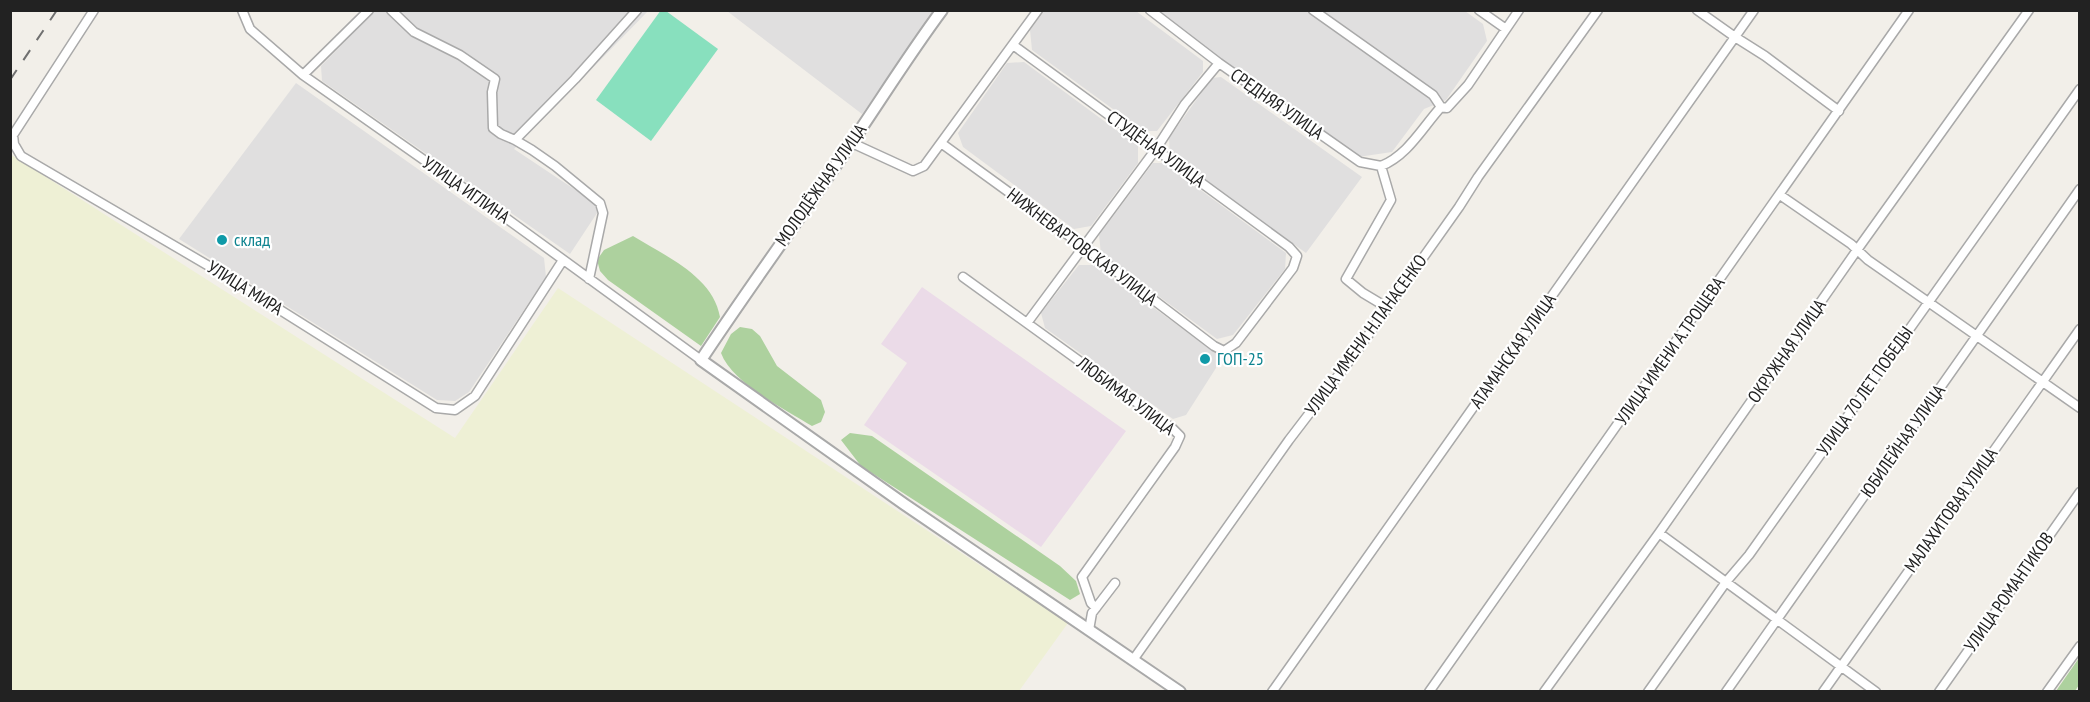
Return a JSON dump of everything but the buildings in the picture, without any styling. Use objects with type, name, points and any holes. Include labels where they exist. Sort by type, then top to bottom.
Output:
[{"type":"street","name":"УЛИЦА МИРА","points":[[94,10],[13,135],[14,144],[21,156],[231,279],[436,408],[455,410],[475,396],[563,260]]},
{"type":"street","name":"УЛИЦА ИГЛИНА","points":[[242,10],[250,29],[303,75],[701,360]]},
{"type":"street","points":[[303,75],[369,10]]},
{"type":"street","points":[[391,10],[414,32],[460,55],[495,79],[492,92],[493,128],[555,166],[600,203],[603,213],[589,279]]},
{"type":"street","points":[[515,140],[576,79],[637,10]]},
{"type":"street","name":"МОЛОДЁЖНАЯ УЛИЦА","points":[[701,360],[942,10]]},
{"type":"street","points":[[852,143],[913,171],[924,166],[1038,10]]},
{"type":"street","name":"СРЕДНЯЯ УЛИЦА","points":[[1150,10],[1219,63],[1360,162],[1381,166]]},
{"type":"street","points":[[1313,10],[1433,94],[1444,107]]},
{"type":"street","points":[[1479,10],[1506,29]]},
{"type":"street","points":[[1388,308],[1363,293],[1346,279],[1391,200],[1381,166],[1405,152],[1444,107],[1468,85],[1519,10]]},
{"type":"street","name":"УЛИЦА ИМЕНИ Н.ПАНАСЕНКО","points":[[1133,660],[1289,440],[1388,308],[1478,177],[1599,10]]},
{"type":"street","points":[[1697,10],[1773,61],[1839,111]]},
{"type":"street","name":"АТАМАНСКАЯ УЛИЦА","points":[[1272,692],[1754,10]]},
{"type":"street","name":"УЛИЦА ИМЕНИ А.ТРОЩЕВА","points":[[1429,692],[1909,10]]},
{"type":"street","name":"ОКРУЖНАЯ УЛИЦА","points":[[1544,692],[2029,10]]},
{"type":"street","name":"СТУДЁНАЯ УЛИЦА","points":[[1013,45],[1289,247],[1297,256],[1293,268],[1236,343],[1224,351]]},
{"type":"street","points":[[1027,323],[1156,149],[1185,104],[1219,63]]},
{"type":"street","name":"УЛИЦА 70 ЛЕТ ПОБЕДЫ","points":[[1648,692],[1726,582],[1749,555],[2079,89]]},
{"type":"street","name":"НИЖНЕВАРТОВСКАЯ УЛИЦА","points":[[941,143],[1083,246],[1214,346],[1224,351]]},
{"type":"street","name":"ЮБИЛЕЙНАЯ УЛИЦА","points":[[1726,692],[2079,189]]},
{"type":"street","points":[[1780,195],[2079,408]]},
{"type":"street","name":"ЛЮБИМАЯ УЛИЦА","points":[[963,278],[1180,436],[1175,447],[1082,577],[1091,603],[1096,608]]},
{"type":"street","name":"МАЛАХИТОВАЯ УЛИЦА","points":[[1822,692],[2079,329]]},
{"type":"street","points":[[701,360],[904,504],[1180,692]]},
{"type":"street","name":"УЛИЦА РОМАНТИКОВ","points":[[1939,692],[2079,492]]},
{"type":"street","points":[[1659,533],[1876,692]]},
{"type":"street","points":[[1089,630],[1092,613],[1115,583]]},
{"type":"street","points":[[2048,692],[2079,646]]},
{"type":"shaded area","points":[[375,11],[648,11],[514,149],[601,207],[570,254],[322,81],[321,66]]},
{"type":"shaded area","points":[[727,11],[937,11],[862,114]]},
{"type":"shaded area","points":[[1044,11],[1136,11],[1203,61],[1203,72],[1157,131],[1143,131],[1032,50],[1030,30]]},
{"type":"shaded area","points":[[1149,11],[1465,11],[1483,24],[1487,41],[1446,100],[1424,109],[1392,152],[1358,157]]},
{"type":"shaded area","points":[[1024,62],[1138,146],[1138,163],[1091,226],[1074,229],[963,147],[958,133],[1007,63]]},
{"type":"shaded area","points":[[1221,77],[1362,177],[1306,253],[1170,154],[1169,138],[1212,78]]},
{"type":"shaded area","points":[[296,83],[544,258],[546,277],[469,392],[455,401],[437,400],[179,239]]},
{"type":"shaded area","points":[[1153,163],[1164,163],[1286,253],[1285,269],[1233,335],[1217,339],[1101,254],[1099,235]]},
{"type":"shaded area","points":[[1079,265],[1095,265],[1216,353],[1216,368],[1186,415],[1173,419],[1045,328],[1041,313]]},
{"type":"shaded area","points":[[922,287],[1126,431],[1041,547],[864,425],[907,363],[881,344]]},
{"type":"green space","points":[[661,10],[666,11],[718,49],[651,141],[596,100]]},
{"type":"green space","points":[[10,154],[455,438],[558,288],[1068,623],[1019,691],[11,691]]},
{"type":"green space","points":[[633,236],[686,269],[708,290],[716,303],[720,317],[701,346],[608,280],[600,271],[597,260],[604,250]]},
{"type":"green space","points":[[740,327],[752,329],[760,336],[777,366],[821,400],[825,412],[821,422],[812,426],[760,394],[736,375],[721,353],[731,334]]},
{"type":"green space","points":[[850,433],[872,436],[1060,566],[1076,581],[1080,594],[1070,600],[861,466],[841,440]]},
{"type":"green space","points":[[2079,658],[2079,685],[2075,691],[2056,691]]},
{"type":"railway","points":[[10,80],[57,10]]},
{"type":"place","name":"склад","points":[[222,240]]},
{"type":"place","name":"ГОП-25","points":[[1205,359]]}]
